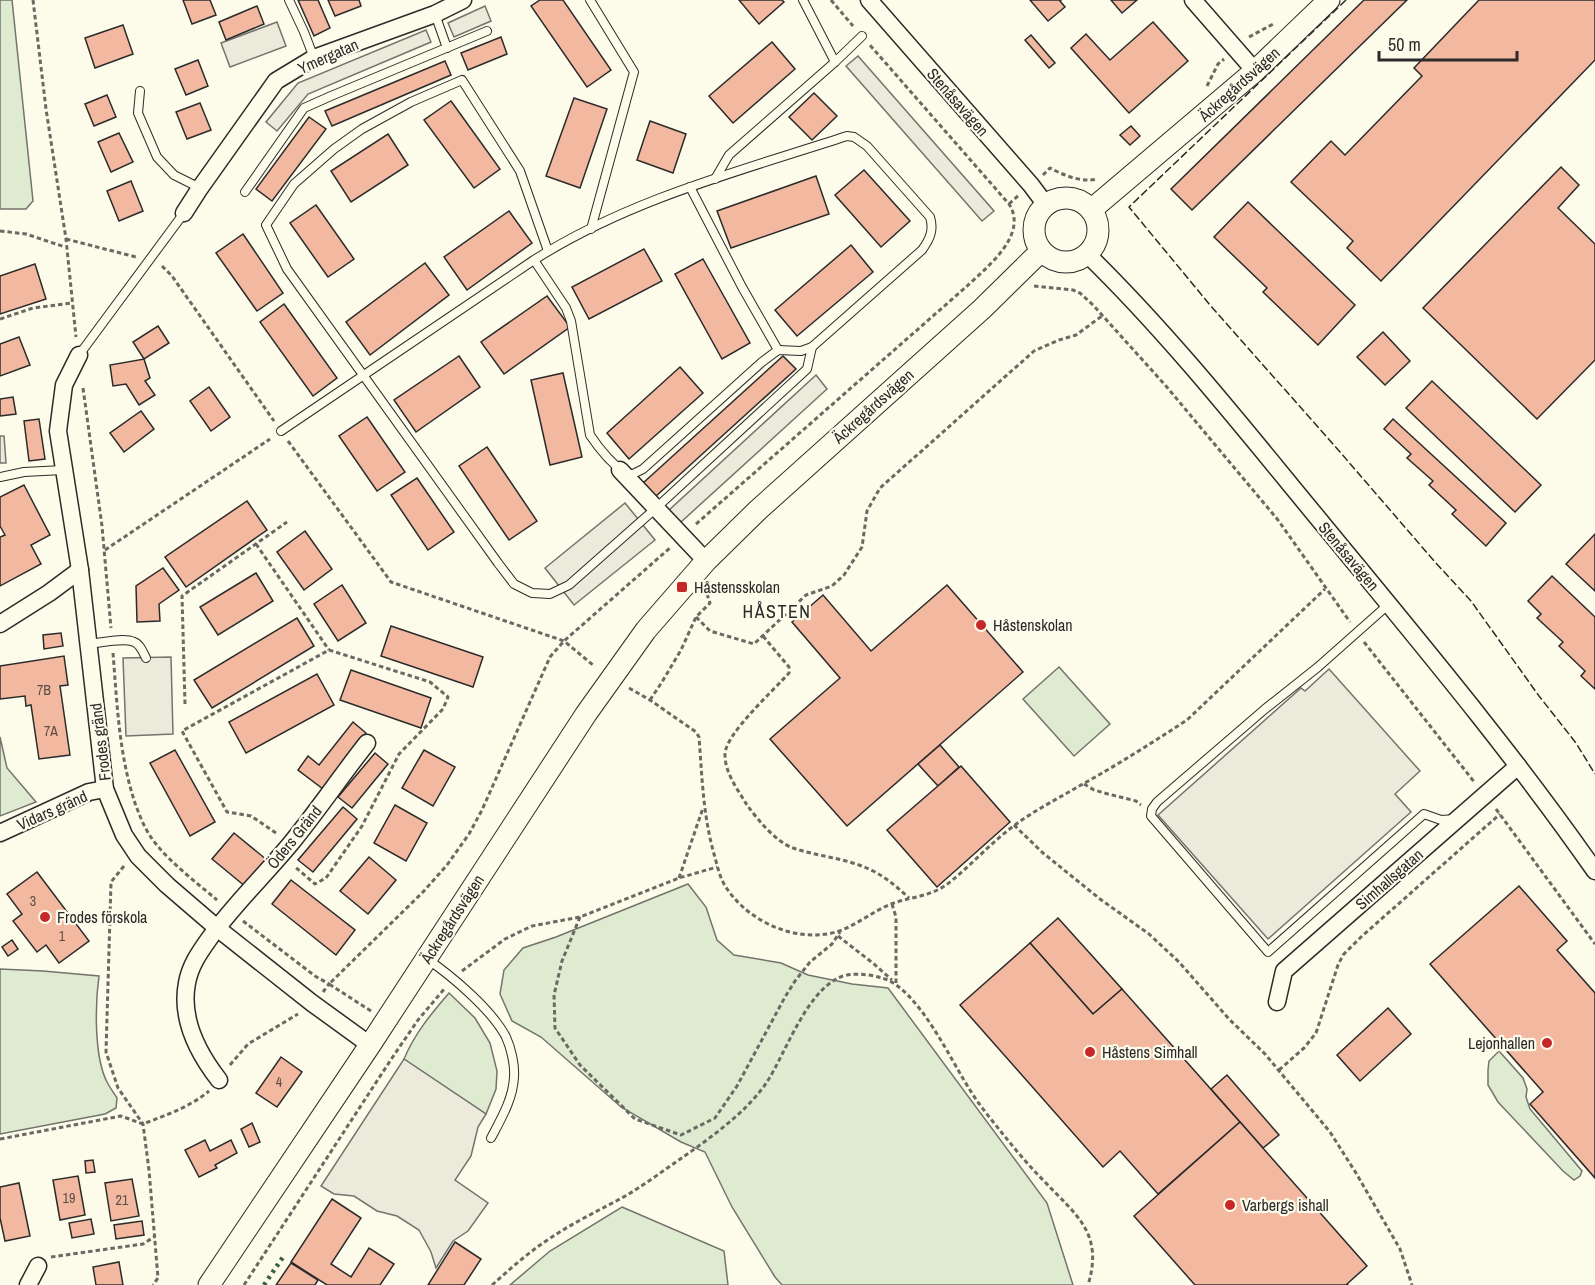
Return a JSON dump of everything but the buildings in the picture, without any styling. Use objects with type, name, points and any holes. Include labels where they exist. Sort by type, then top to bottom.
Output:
[{"type":"street","name":"Ymergatan","points":[[184,213],[276,81],[314,58],[435,14],[463,0]]},
{"type":"street","name":"Stenåsavägen","points":[[869,0],[1046,205]]},
{"type":"street","points":[[1193,0],[1256,71]]},
{"type":"street","name":"Äckregårdsvägen","points":[[1090,210],[1256,71],[1329,0]]},
{"type":"street","points":[[1059,199],[1073,199],[1090,210],[1097,223],[1097,237],[1087,254],[1076,261],[1063,262],[1051,259],[1041,251],[1035,240],[1034,227],[1038,214],[1046,205],[1059,199]]},
{"type":"street","name":"Äckregårdsvägen","points":[[209,1285],[621,664],[646,630],[706,561],[775,495],[982,309],[1041,251]]},
{"type":"street","name":"Stenåsavägen","points":[[1087,254],[1152,320],[1389,604],[1518,766],[1595,871]]},
{"type":"street","name":"Frodes gränd","points":[[79,355],[64,385],[58,431],[80,570],[105,789],[124,835],[138,855],[167,885],[217,928],[312,1003],[370,1045]]},
{"type":"street","points":[[620,470],[706,561]]},
{"type":"street","points":[[0,624],[80,570]]},
{"type":"street","name":"Öders Gränd","points":[[219,1080],[204,1059],[190,1029],[185,1003],[190,969],[217,928],[286,849],[367,743]]},
{"type":"street","name":"Simhallsgatan","points":[[1277,1002],[1284,971],[1518,766]]},
{"type":"street","name":"Vidars gränd","points":[[0,834],[89,792],[105,789]]},
{"type":"street","points":[[28,1285],[38,1266]]},
{"type":"lane","points":[[289,0],[314,58]]},
{"type":"lane","points":[[590,0],[634,72],[591,229]]},
{"type":"lane","points":[[803,0],[835,62]]},
{"type":"lane","points":[[435,14],[447,48]]},
{"type":"lane","points":[[245,192],[304,108],[487,31]]},
{"type":"lane","points":[[715,179],[729,155],[862,36]]},
{"type":"lane","points":[[548,251],[520,171],[462,80],[411,102],[362,129],[334,148],[294,184],[266,225],[287,269],[362,376],[514,584],[532,592],[550,594],[569,585],[807,369],[812,347]]},
{"type":"lane","points":[[140,91],[138,113],[158,157],[174,175],[200,188]]},
{"type":"lane","points":[[281,431],[534,260],[548,251],[631,209],[690,187],[847,136],[854,137],[867,146],[930,217],[932,224],[930,240],[922,250],[812,347],[801,351],[778,350],[643,469],[633,474],[626,474],[620,470],[597,446],[590,435],[571,321],[566,308],[534,260]]},
{"type":"lane","points":[[690,187],[778,350]]},
{"type":"lane","points":[[79,355],[184,213]]},
{"type":"lane","points":[[0,477],[24,472],[63,470]]},
{"type":"lane","points":[[1389,604],[1318,667],[1265,709],[1157,802],[1152,809],[1151,816],[1268,952],[1424,814],[1441,820],[1460,818]]},
{"type":"lane","points":[[88,644],[119,640],[134,642],[142,649],[146,658]]},
{"type":"lane","points":[[426,958],[453,979],[493,1018],[506,1037],[514,1077],[511,1095],[491,1138]]},
{"type":"path","points":[[33,0],[46,109],[66,238],[149,260],[161,265],[172,276],[391,582],[564,640],[593,665]]},
{"type":"path","points":[[1205,89],[1218,64],[1252,34],[1283,19]]},
{"type":"path","points":[[1010,204],[1050,168],[1067,176],[1091,180],[1101,177]]},
{"type":"path","points":[[0,231],[26,234],[66,247]]},
{"type":"path","points":[[1000,254],[1029,284],[1065,288],[1080,293],[1166,386],[1272,512],[1357,632],[1486,795],[1595,944]]},
{"type":"path","points":[[0,319],[33,308],[72,303]]},
{"type":"path","points":[[696,617],[710,631],[754,644],[806,595],[832,586],[844,575],[861,547],[867,511],[880,488],[1034,351],[1076,335],[1102,316]]},
{"type":"path","points":[[105,550],[281,431]]},
{"type":"path","points":[[185,704],[182,596],[287,522]]},
{"type":"path","points":[[256,544],[329,650],[430,682],[448,697],[443,709],[399,754],[363,826],[326,878],[315,884],[286,849],[251,816],[227,812],[182,731],[329,650]]},
{"type":"path","points":[[650,700],[681,650],[696,617],[710,603],[705,588]]},
{"type":"path","points":[[624,686],[650,700],[696,732],[699,737],[704,806],[717,867],[723,883],[732,896],[758,918],[773,927],[807,934],[840,931],[892,904],[920,897],[945,886],[1014,825],[1142,750],[1187,720],[1325,589]]},
{"type":"path","points":[[763,636],[789,667],[789,673],[729,741],[725,753],[728,771],[739,792],[753,813],[781,842],[793,848],[872,870],[893,883],[909,898]]},
{"type":"path","points":[[1084,784],[1094,790],[1136,801],[1152,809]]},
{"type":"path","points":[[679,878],[704,806]]},
{"type":"path","points":[[1279,1070],[1304,1048],[1316,1033],[1334,973],[1343,956],[1361,937],[1500,814]]},
{"type":"path","points":[[1014,825],[1043,853],[1100,899],[1149,934],[1179,962],[1228,1019],[1279,1070],[1330,1132],[1356,1173],[1400,1249],[1412,1285]]},
{"type":"path","points":[[138,855],[128,862],[111,882],[106,1053],[117,1088],[143,1124],[158,1278],[153,1285]]},
{"type":"path","points":[[244,1285],[423,1013],[464,969],[505,939],[532,926],[580,917],[679,878],[717,867]]},
{"type":"path","points":[[892,904],[896,917],[896,984]]},
{"type":"path","points":[[580,917],[562,961],[554,994],[555,1028],[579,1065],[635,1119],[681,1135],[715,1118],[737,1086],[795,981],[810,962],[832,944],[840,931]]},
{"type":"path","points":[[838,936],[896,984],[927,1017],[971,1091],[992,1121],[1042,1180],[1075,1212],[1084,1225],[1094,1257],[1088,1285]]},
{"type":"path","points":[[492,1285],[515,1264],[552,1237],[638,1188],[699,1146],[744,1109],[766,1083],[799,1022],[816,996],[827,986],[838,978],[850,975],[884,978],[896,984]]},
{"type":"path","points":[[0,1139],[121,1116],[143,1124],[184,1107],[200,1099],[219,1080],[248,1044],[302,1012],[329,984]]},
{"type":"path","points":[[38,1266],[50,1258],[143,1244],[154,1237]]},
{"type":"green space","points":[[0,0],[12,0],[33,201],[26,209],[0,209]]},
{"type":"green space","points":[[1059,667],[1110,724],[1074,756],[1023,699]]},
{"type":"green space","points":[[0,737],[7,768],[36,802],[0,816]]},
{"type":"green space","points":[[688,884],[706,907],[717,940],[734,955],[781,963],[808,975],[852,984],[888,988],[1047,1203],[1073,1285],[782,1285],[732,1207],[705,1152],[681,1142],[621,1107],[541,1037],[512,1021],[500,994],[504,970],[523,948]]},
{"type":"green space","points":[[0,969],[99,976],[96,1015],[98,1045],[103,1071],[117,1098],[116,1108],[105,1114],[0,1134]]},
{"type":"green space","points":[[449,993],[475,1018],[490,1043],[497,1071],[496,1089],[486,1114],[404,1059],[418,1032]]},
{"type":"green space","points":[[1499,1051],[1523,1078],[1530,1109],[1582,1171],[1580,1176],[1574,1180],[1498,1102],[1488,1085],[1489,1061]]},
{"type":"green space","points":[[622,1207],[724,1251],[728,1285],[510,1285],[550,1251]]},
{"type":"shaded area","points":[[485,6],[491,21],[454,37],[448,23]]},
{"type":"shaded area","points":[[277,22],[286,46],[230,67],[221,43]]},
{"type":"shaded area","points":[[426,30],[431,42],[308,94],[277,131],[266,122],[298,83]]},
{"type":"shaded area","points":[[858,56],[994,211],[982,221],[846,66]]},
{"type":"shaded area","points":[[816,375],[827,389],[681,522],[668,511]]},
{"type":"shaded area","points":[[0,436],[4,436],[6,463],[0,463]]},
{"type":"shaded area","points":[[625,503],[655,540],[574,605],[545,568]]},
{"type":"shaded area","points":[[171,657],[173,734],[126,736],[123,658]]},
{"type":"shaded area","points":[[1329,669],[1420,771],[1395,794],[1411,812],[1268,939],[1158,815],[1301,688],[1305,691]]},
{"type":"shaded area","points":[[404,1059],[486,1114],[478,1127],[471,1156],[455,1180],[488,1203],[468,1231],[453,1241],[436,1268],[431,1252],[419,1230],[397,1216],[377,1211],[354,1196],[334,1194],[321,1186]]},
{"type":"hedge","points":[[264,1285],[283,1257]]},
{"type":"fence","points":[[1346,0],[1129,207],[1210,305],[1471,601],[1539,696],[1576,743],[1595,774]]},
{"type":"place","name":"Håstensskolan","points":[[682,587]]},
{"type":"place","name":"Håstenskolan","points":[[981,625]]},
{"type":"place","name":"Frodes förskola","points":[[45,917]]},
{"type":"place","name":"Lejonhallen","points":[[1547,1043]]},
{"type":"place","name":"Håstens Simhall","points":[[1090,1052]]},
{"type":"place","name":"Varbergs ishall","points":[[1230,1205]]},
{"type":"district","name":"HÅSTEN","points":[[777,611]]}]
